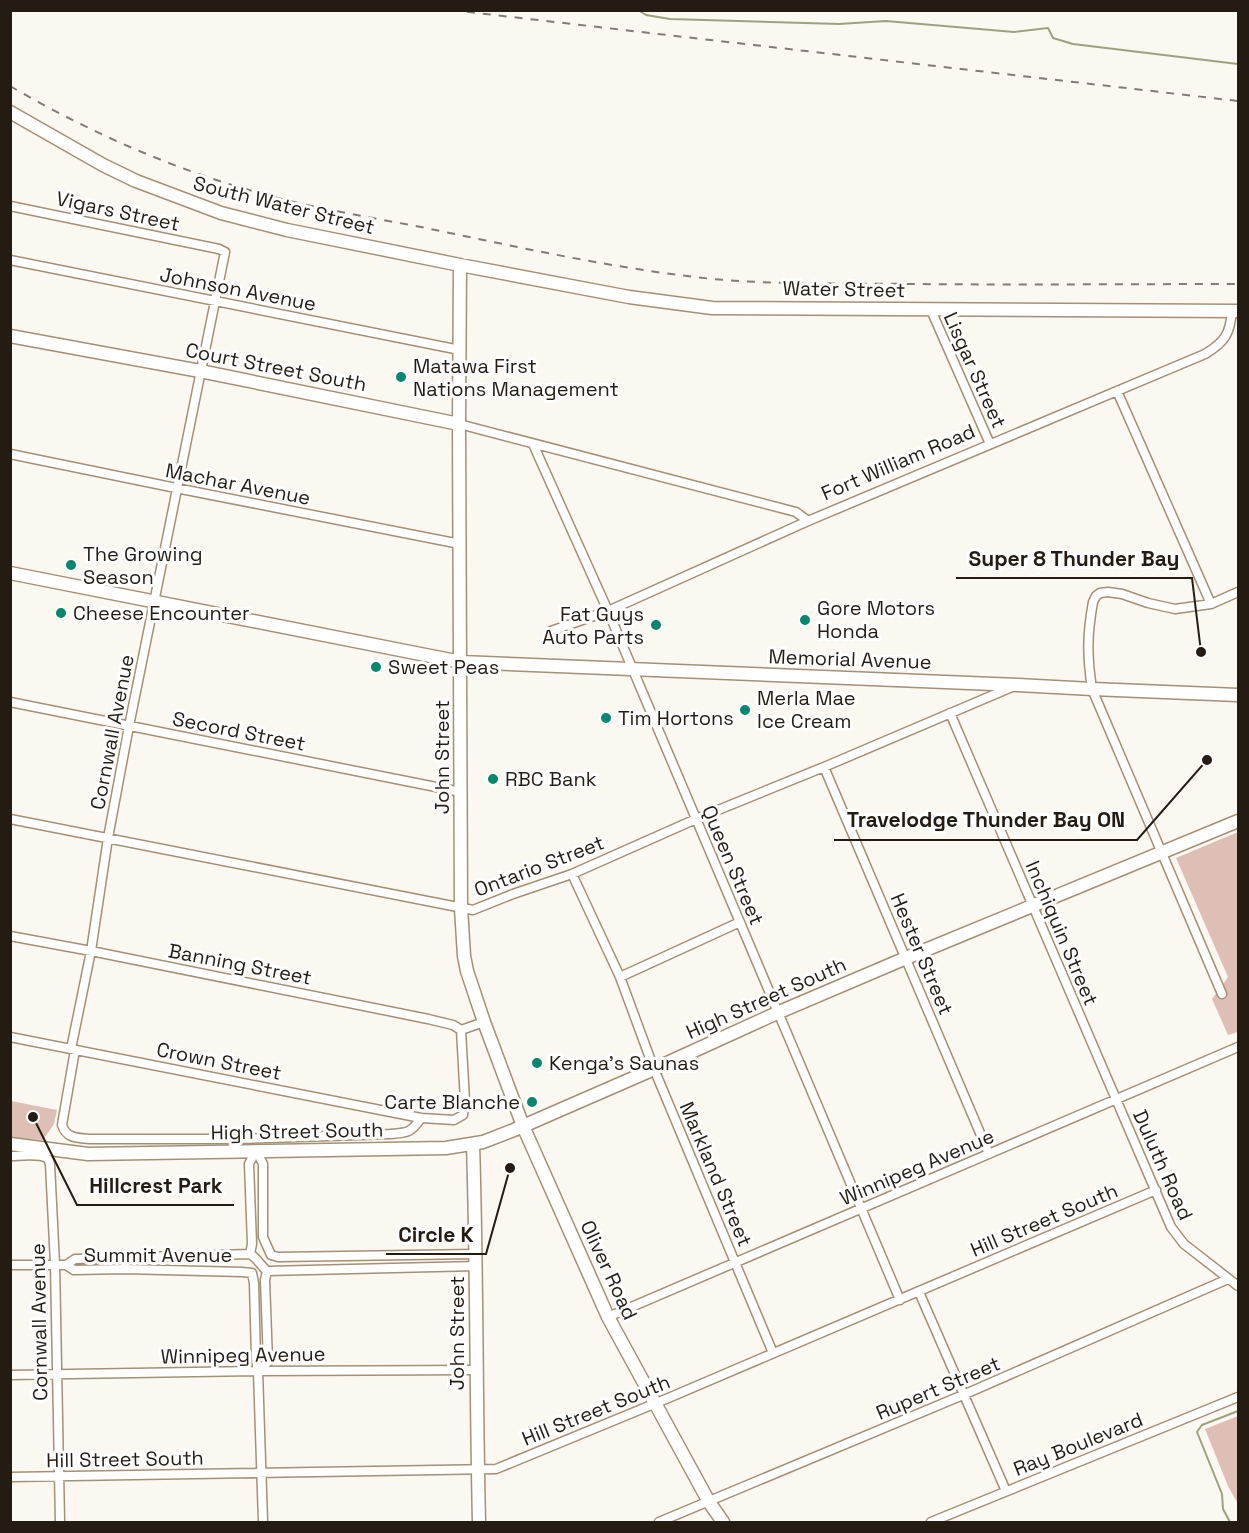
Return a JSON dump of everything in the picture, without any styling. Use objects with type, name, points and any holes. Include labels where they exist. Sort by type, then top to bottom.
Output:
[{"type":"main road","name":"South Water Street","points":[[10,112],[102,165],[191,203],[286,230],[460,265]]},
{"type":"main road","name":"Water Street","points":[[460,265],[629,297],[712,308],[1235,311]]},
{"type":"main road","name":"John Street","points":[[460,265],[461,908],[467,971],[484,1022]]},
{"type":"main road","name":"Court Street South","points":[[10,336],[200,371],[459,424]]},
{"type":"main road","name":"Memorial Avenue","points":[[10,573],[461,662],[1239,695]]},
{"type":"main road","name":"High Street South","points":[[10,1144],[88,1154],[446,1148],[483,1142],[906,958],[1239,821]]},
{"type":"main road","name":"Oliver Road","points":[[484,1022],[523,1126],[608,1317],[654,1404],[709,1502],[723,1522]]},
{"type":"main road","name":"John Street","points":[[473,1144],[477,1260],[476,1370],[479,1522]]},
{"type":"street","name":"Vigars Street","points":[[10,206],[219,249]]},
{"type":"street","name":"Cornwall Avenue","points":[[219,249],[225,252],[153,602],[108,838],[62,1125],[64,1131],[73,1137],[89,1139],[239,1139],[408,1132],[414,1130],[421,1118]]},
{"type":"street","name":"Johnson Avenue","points":[[10,260],[460,350]]},
{"type":"street","name":"Lisgar Street","points":[[931,310],[990,444]]},
{"type":"street","name":"Fort William Road","points":[[551,631],[608,611],[808,521],[1193,360],[1217,347],[1227,335],[1235,311]]},
{"type":"street","points":[[1117,391],[1210,604]]},
{"type":"street","name":"Court Street South","points":[[459,424],[796,512],[808,521]]},
{"type":"street","name":"Queen Street","points":[[533,444],[608,611],[900,1300]]},
{"type":"street","name":"Machar Avenue","points":[[10,454],[460,544]]},
{"type":"street","points":[[1222,994],[1092,689],[1087,659],[1088,634],[1093,602],[1100,593],[1122,594],[1175,609],[1210,604],[1239,592]]},
{"type":"street","name":"Ontario Street","points":[[10,819],[473,910],[572,874],[696,819],[1018,685]]},
{"type":"street","name":"Secord Street","points":[[10,702],[462,792]]},
{"type":"street","name":"Inchiquin Street","points":[[950,713],[1116,1100]]},
{"type":"street","name":"Hester Street","points":[[824,766],[989,1154]]},
{"type":"street","name":"Markland Street","points":[[572,874],[620,977],[654,1069],[773,1353]]},
{"type":"street","points":[[620,977],[740,922]]},
{"type":"street","name":"Banning Street","points":[[10,936],[453,1024],[461,1030]]},
{"type":"street","points":[[421,1118],[454,1120],[463,1114],[465,1101],[461,1030],[484,1022]]},
{"type":"street","name":"Crown Street","points":[[10,1038],[421,1118]]},
{"type":"street","name":"Winnipeg Avenue","points":[[608,1317],[1239,1047]]},
{"type":"street","name":"Duluth Road","points":[[1116,1100],[1171,1227],[1190,1249],[1239,1286]]},
{"type":"street","points":[[256,1150],[249,1164],[252,1244],[250,1254],[255,1257],[266,1275],[268,1362],[258,1371],[263,1522]]},
{"type":"street","points":[[256,1150],[263,1164],[263,1237],[271,1255],[278,1257],[477,1260]]},
{"type":"street","name":"Cornwall Avenue","points":[[10,1156],[39,1156],[48,1160],[50,1164],[55,1264],[60,1522]]},
{"type":"street","name":"Hill Street South","points":[[10,1477],[496,1469],[919,1292],[1155,1190]]},
{"type":"street","name":"Summit Avenue","points":[[66,1265],[75,1259],[250,1254]]},
{"type":"street","points":[[124,1257],[124,1269]]},
{"type":"street","points":[[266,1275],[477,1260]]},
{"type":"street","name":"Summit Avenue","points":[[10,1265],[55,1264],[66,1265],[74,1270],[124,1269],[252,1273],[258,1371]]},
{"type":"street","name":"Rupert Street","points":[[659,1522],[963,1395],[1228,1279]]},
{"type":"street","points":[[919,1292],[1005,1491]]},
{"type":"street","name":"Winnipeg Avenue","points":[[10,1375],[476,1370]]},
{"type":"street","name":"Ray Boulevard","points":[[931,1522],[1239,1397]]},
{"type":"shaded area","points":[[1238,832],[1238,1032],[1228,1035],[1212,999],[1228,977],[1176,858]]},
{"type":"shaded area","points":[[11,1101],[57,1110],[54,1124],[43,1140],[11,1138]]},
{"type":"shaded area","points":[[1238,1416],[1238,1504],[1228,1486],[1205,1429]]},
{"type":"waterway","points":[[638,10],[646,15],[670,19],[839,24],[886,21],[1014,32],[1048,28],[1053,38],[1073,44],[1238,64]]},
{"type":"waterway","points":[[1230,1522],[1223,1509],[1222,1494],[1197,1432],[1202,1425],[1238,1411]]},
{"type":"railway","points":[[451,10],[1238,101]]},
{"type":"railway","points":[[10,86],[74,121],[140,151],[208,177],[278,198],[567,257],[676,275],[789,283],[1238,284]]},
{"type":"place","name":"Matawa First Nations Management","points":[[401,377]]},
{"type":"place","name":"The Growing Season","points":[[71,565]]},
{"type":"place","name":"Cheese Encounter","points":[[61,613]]},
{"type":"place","name":"Gore Motors Honda","points":[[805,620]]},
{"type":"place","name":"Fat Guys Auto Parts","points":[[656,625]]},
{"type":"place","name":"Super 8 Thunder Bay","points":[[1201,652]]},
{"type":"place","name":"Sweet Peas","points":[[376,667]]},
{"type":"place","name":"Merla Mae Ice Cream","points":[[745,710]]},
{"type":"place","name":"Tim Hortons","points":[[606,718]]},
{"type":"place","name":"Travelodge Thunder Bay ON","points":[[1207,760]]},
{"type":"place","name":"RBC Bank","points":[[493,779]]},
{"type":"place","name":"Kenga's Saunas","points":[[537,1063]]},
{"type":"place","name":"Carte Blanche","points":[[532,1102]]},
{"type":"place","name":"Hillcrest Park","points":[[33,1117]]},
{"type":"place","name":"Circle K","points":[[510,1168]]}]
